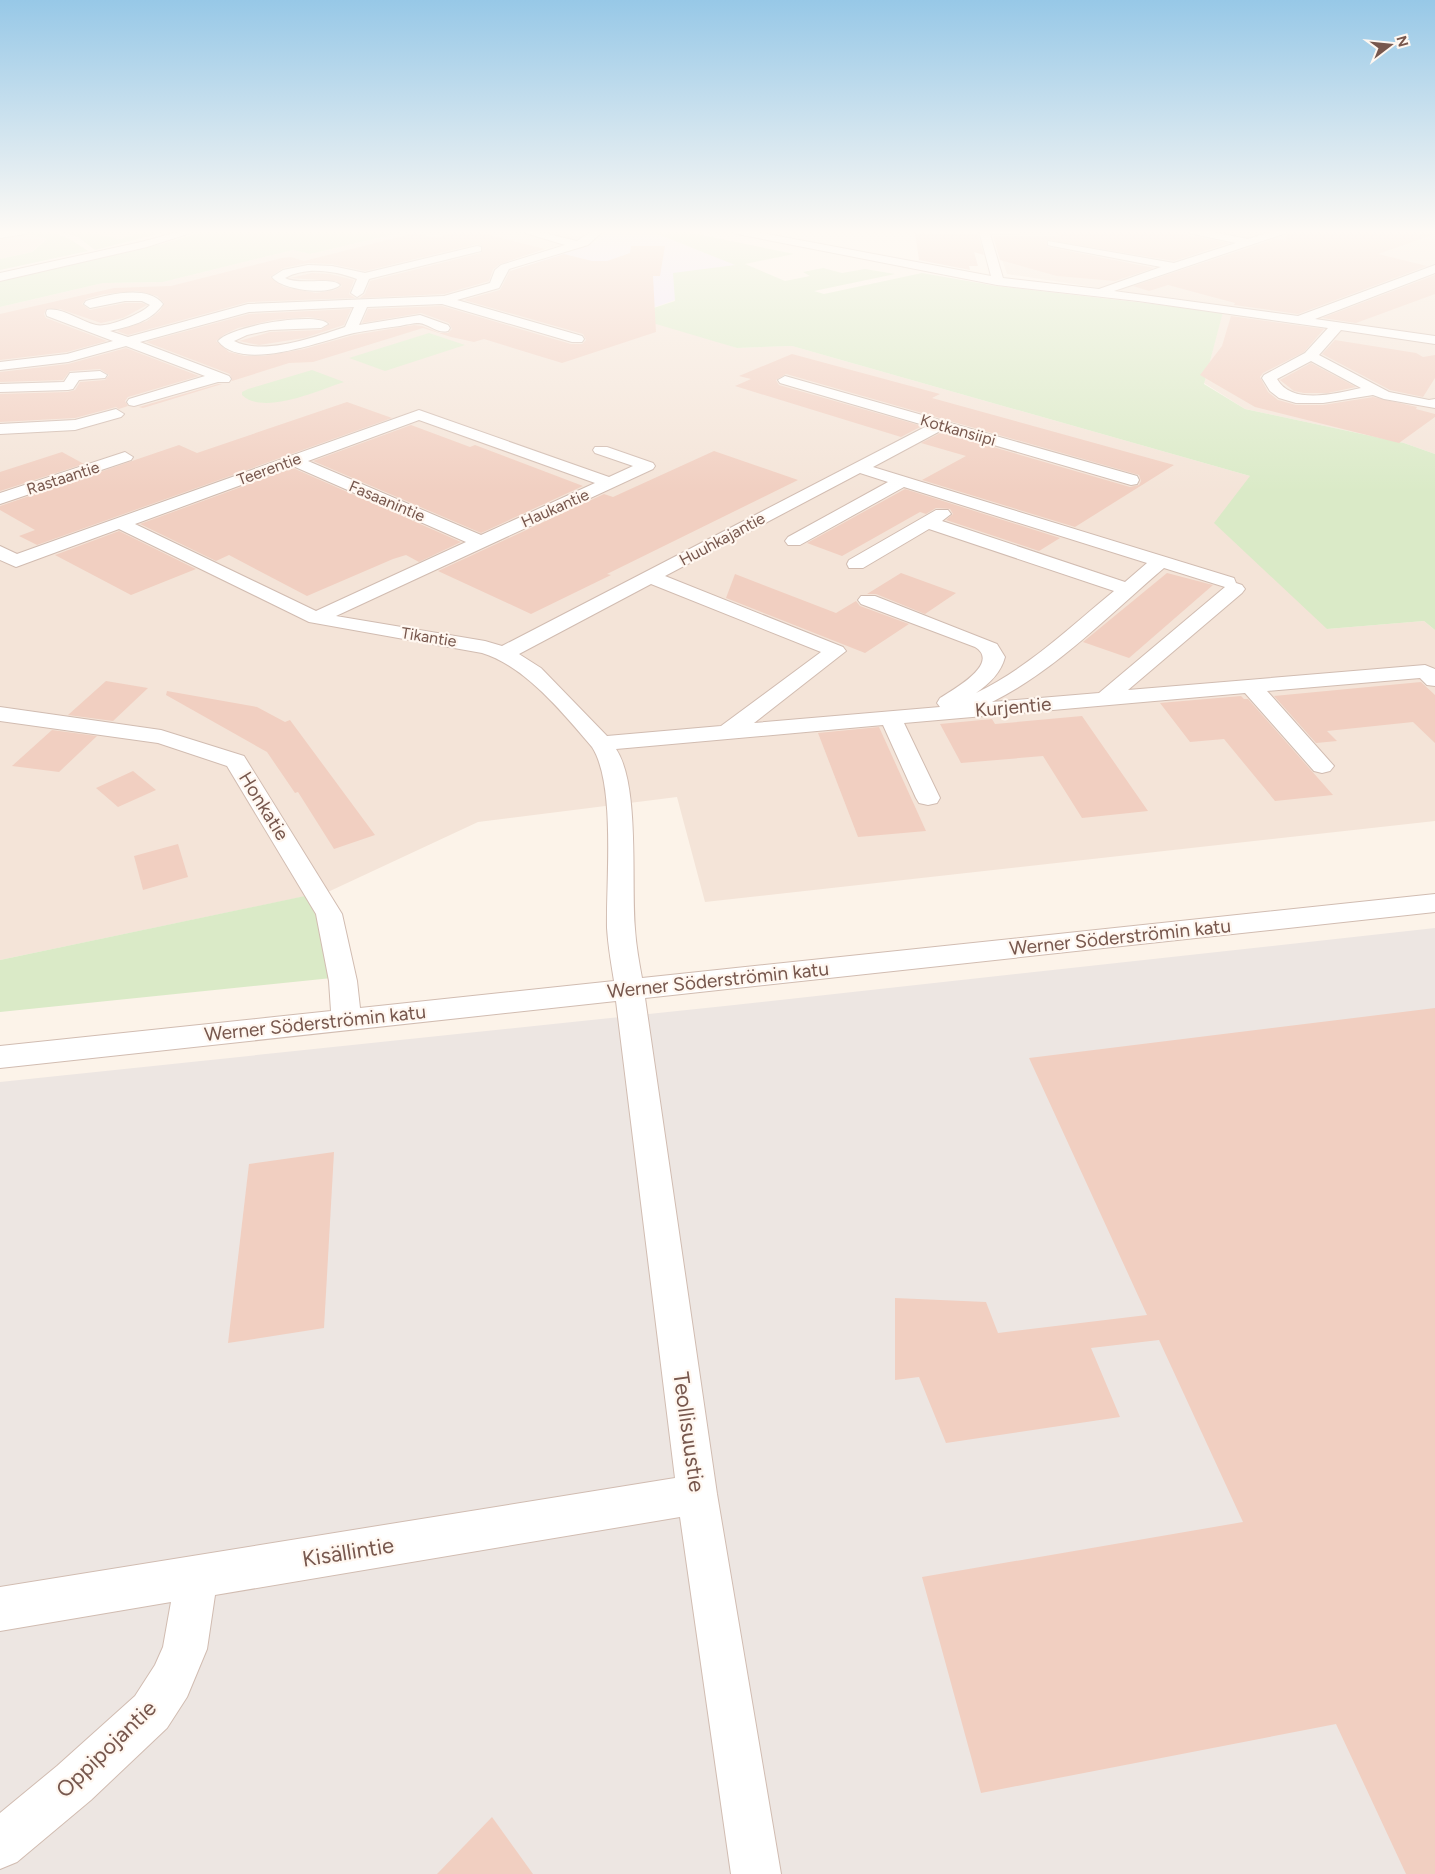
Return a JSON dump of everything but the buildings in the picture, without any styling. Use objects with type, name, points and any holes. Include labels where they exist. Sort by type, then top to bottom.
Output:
[{"type":"street","points":[[66,318],[221,378],[134,402]]},
{"type":"street","points":[[97,330],[136,318]]},
{"type":"street","points":[[0,366],[60,360],[211,318]]},
{"type":"street","points":[[350,330],[353,318]]},
{"type":"street","points":[[507,318],[577,339]]},
{"type":"street","points":[[1298,318],[1435,340]]},
{"type":"street","points":[[321,324],[267,326],[234,335],[225,341],[244,348],[269,348],[308,344],[350,330],[420,319],[443,328]]},
{"type":"street","points":[[1339,325],[1310,356],[1269,378],[1275,388],[1291,397],[1311,400],[1376,390]]},
{"type":"street","points":[[1310,356],[1327,362],[1384,395],[1431,405],[1435,403]]},
{"type":"street","points":[[0,388],[68,386],[75,376],[100,375]]},
{"type":"street","name":"Kotkansiipi","points":[[785,380],[1131,480]]},
{"type":"street","points":[[0,429],[75,425],[116,414]]},
{"type":"street","name":"Teerentie","points":[[120,523],[419,415]]},
{"type":"street","name":"Haukantie","points":[[419,415],[610,483]]},
{"type":"street","name":"Huuhkajantie","points":[[504,653],[940,425]]},
{"type":"street","points":[[601,450],[647,466],[610,483]]},
{"type":"street","name":"Rastaantie","points":[[0,499],[125,457]]},
{"type":"street","name":"Fasaanintie","points":[[292,460],[481,542]]},
{"type":"street","points":[[857,467],[1161,561],[1231,585],[1105,699]]},
{"type":"street","points":[[794,541],[902,481]]},
{"type":"street","name":"Haukantie","points":[[316,618],[610,483]]},
{"type":"street","points":[[856,564],[965,500]]},
{"type":"street","points":[[927,522],[1128,589]]},
{"type":"street","points":[[0,552],[16,561],[120,523]]},
{"type":"street","name":"Tikantie","points":[[120,523],[316,618],[462,642],[504,653],[533,673],[601,743],[611,758],[616,777],[619,807],[621,930],[629,990]]},
{"type":"street","points":[[943,712],[985,698],[1010,685],[1161,561]]},
{"type":"street","points":[[650,577],[836,651],[726,732]]},
{"type":"street","points":[[868,600],[982,643],[992,650],[995,658],[992,668],[943,712]]},
{"type":"street","name":"Kurjentie","points":[[601,743],[1250,687],[1430,676]]},
{"type":"street","points":[[1250,687],[1322,766]]},
{"type":"street","name":"Honkatie","points":[[0,714],[161,737],[236,761],[329,914],[343,982],[347,1020]]},
{"type":"street","points":[[890,717],[928,798]]},
{"type":"street","name":"Werner Söderströmin katu","points":[[0,1057],[1435,903]]},
{"type":"street","name":"Teollisuustie","points":[[629,990],[697,1494],[756,1874]]},
{"type":"street","name":"Kisällintie","points":[[0,1609],[697,1494]]},
{"type":"street","name":"Oppipojantie","points":[[0,1845],[74,1783],[151,1712],[171,1680],[185,1649],[196,1577]]},
{"type":"shaded area","points":[[0,318],[650,318],[737,348],[792,346],[1250,476],[1327,629],[1424,621],[1435,630],[1435,821],[705,902],[677,797],[478,822],[330,891],[0,960]]},
{"type":"shaded area","points":[[1221,318],[1435,318],[1435,454],[1404,443],[1245,409],[1204,383]]},
{"type":"shaded area","points":[[1435,928],[1435,1874],[0,1874],[0,1082],[725,1006]]},
{"type":"green space","points":[[637,318],[1221,318],[1204,384],[1245,409],[1404,443],[1435,454],[1435,630],[1424,621],[1327,629],[1214,523],[1250,476],[792,346],[737,348]]},
{"type":"green space","points":[[429,333],[465,345],[385,371],[349,358]]},
{"type":"green space","points":[[312,370],[344,382],[306,395],[277,402],[263,403],[251,401],[242,395],[242,392],[248,389]]},
{"type":"green space","points":[[305,896],[318,916],[332,978],[0,1012],[0,960]]}]
